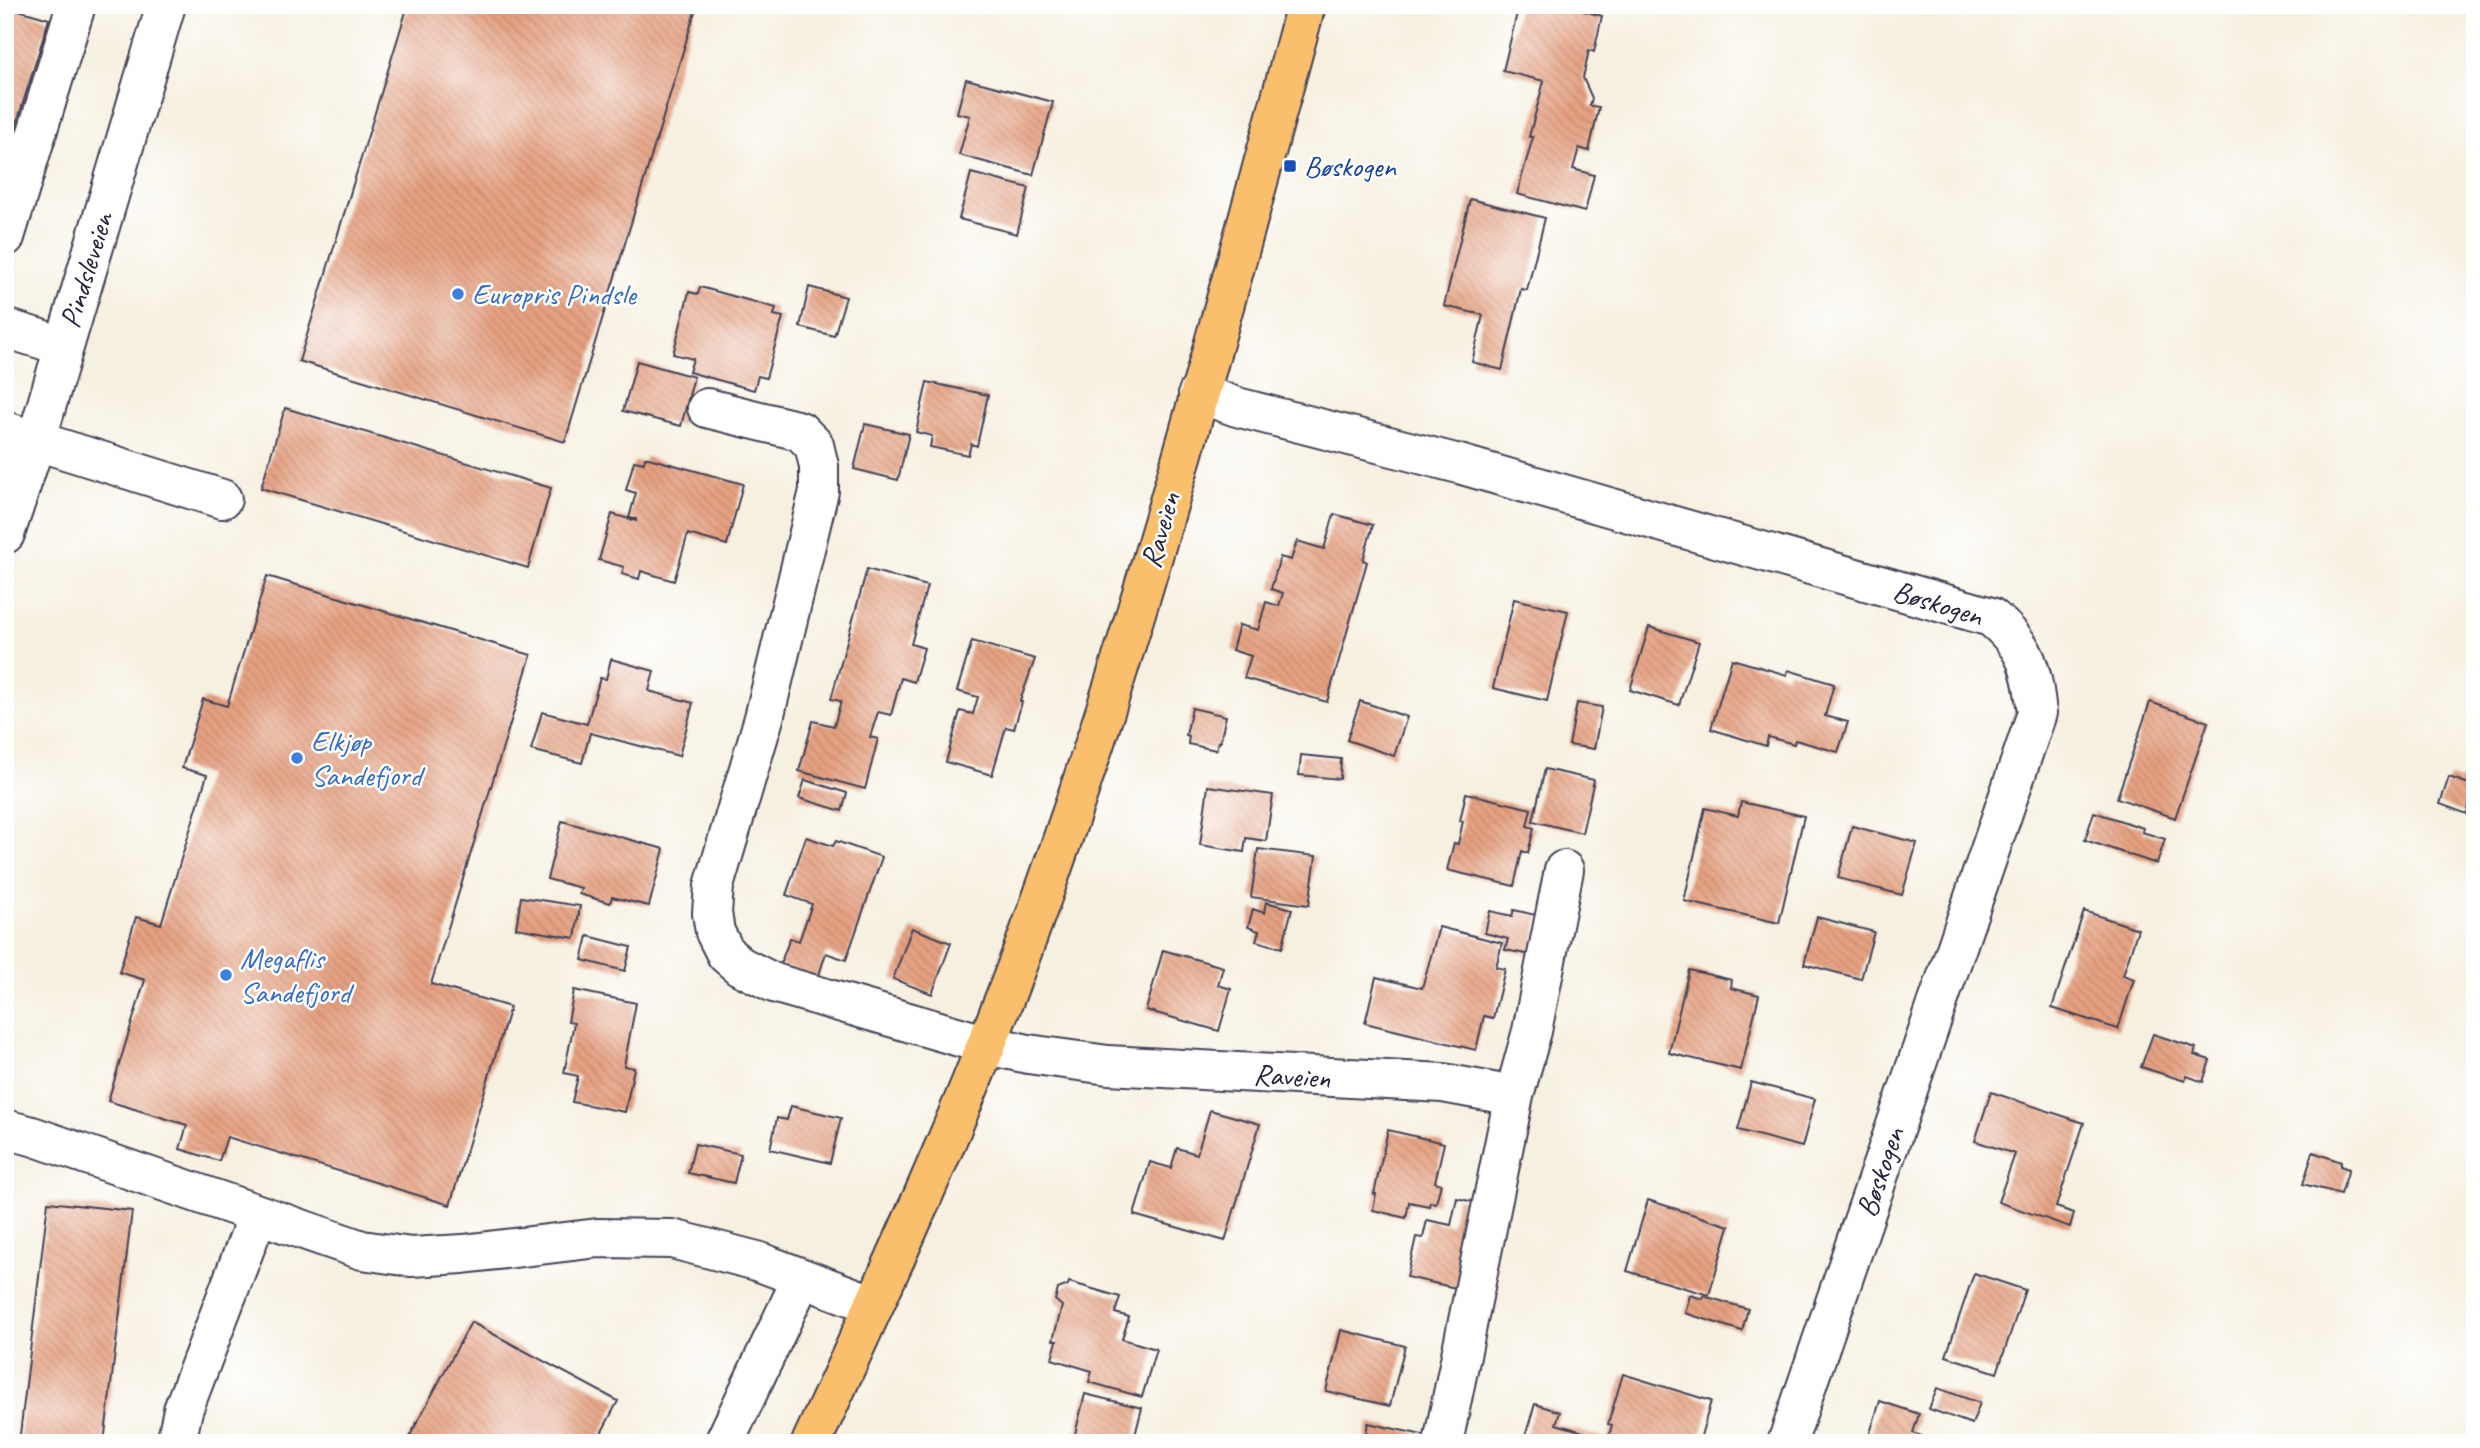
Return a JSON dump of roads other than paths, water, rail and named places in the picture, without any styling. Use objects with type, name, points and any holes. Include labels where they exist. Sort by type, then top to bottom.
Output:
[{"type":"main road","name":"Raveien","points":[[811,1443],[987,1045],[1029,934],[1108,702],[1150,566],[1306,5]]},
{"type":"street","points":[[5,237],[76,5]]},
{"type":"street","name":"Pindsleveien","points":[[5,534],[20,436],[63,346],[166,5]]},
{"type":"street","points":[[5,328],[63,346]]},
{"type":"street","name":"Bøskogen","points":[[1198,393],[1237,407],[1472,467],[1991,617],[2011,632],[2021,648],[2033,677],[2037,713],[1787,1443]]},
{"type":"street","points":[[707,408],[800,431],[814,445],[819,466],[819,491],[764,718],[714,886],[712,913],[715,932],[726,954],[740,966],[774,982],[987,1045]]},
{"type":"street","points":[[20,436],[222,499]]},
{"type":"street","points":[[1443,1443],[1514,1096],[1532,1031],[1564,870]]},
{"type":"street","name":"Raveien","points":[[987,1045],[1108,1066],[1443,1083],[1514,1096]]},
{"type":"street","points":[[5,1129],[362,1250],[411,1256],[463,1254],[598,1238],[672,1239],[757,1261],[874,1305]]},
{"type":"street","points":[[176,1443],[183,1410],[258,1214]]},
{"type":"street","points":[[724,1443],[802,1278]]},
{"type":"place","name":"Bøskogen","points":[[1290,166]]},
{"type":"place","name":"Europris Pindsle","points":[[458,294]]},
{"type":"place","name":"Elkjøp Sandefjord","points":[[297,758]]},
{"type":"place","name":"Megaflis Sandefjord","points":[[226,975]]}]
